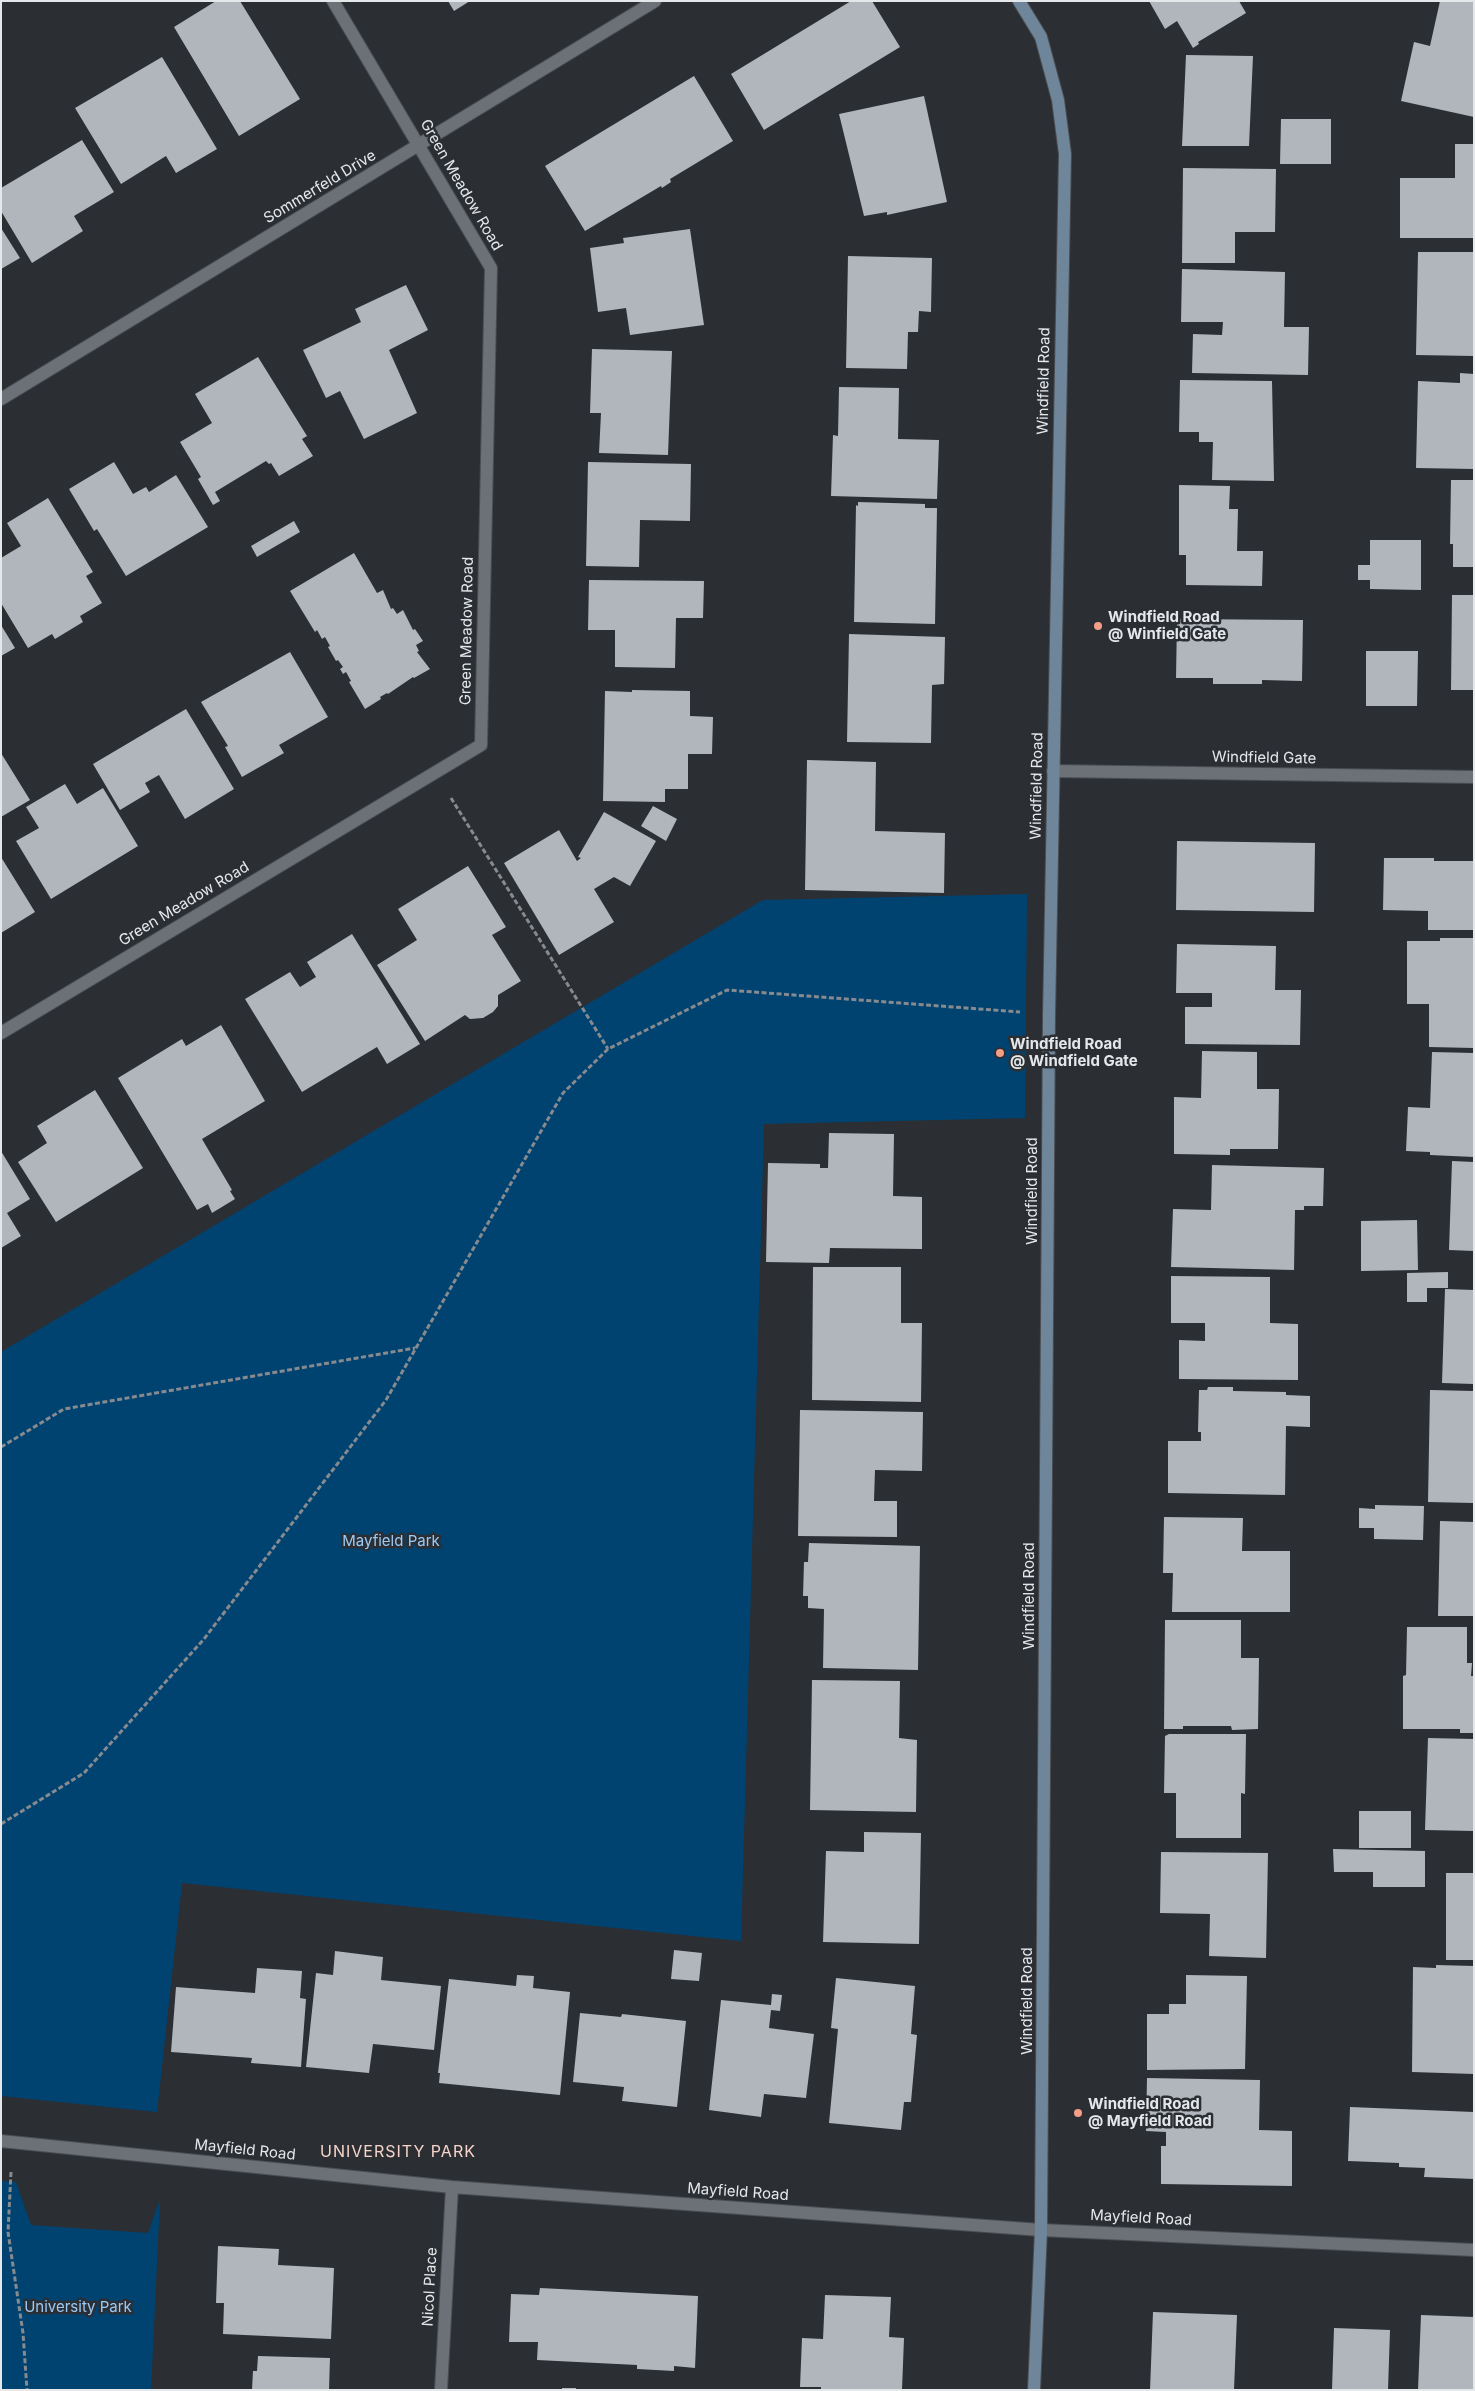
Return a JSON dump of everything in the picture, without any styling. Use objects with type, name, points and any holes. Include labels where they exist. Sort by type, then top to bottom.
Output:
[{"type":"street","name":"Green Meadow Road","points":[[1,1033],[481,745],[491,268],[333,1]]},
{"type":"street","name":"Sommerfeld Drive","points":[[1,399],[655,1]]},
{"type":"street","name":"Windfield Road","points":[[1019,1],[1041,38],[1058,100],[1065,154],[1049,1015],[1041,2230],[1034,2390]]},
{"type":"street","name":"Windfield Gate","points":[[1053,771],[1474,777]]},
{"type":"street","name":"Mayfield Road","points":[[6,2141],[452,2187],[1041,2230],[1474,2250]]},
{"type":"street","name":"Nicol Place","points":[[441,2390],[452,2187]]},
{"type":"path","points":[[436,772],[608,1050]]},
{"type":"path","points":[[1,1824],[84,1774],[204,1639],[386,1400],[563,1093],[608,1050],[728,990],[1049,1015]]},
{"type":"path","points":[[1,1447],[64,1409],[415,1348]]},
{"type":"path","points":[[6,2141],[8,2232],[23,2332],[27,2390]]},
{"type":"green space","name":"Mayfield Park","points":[[1027,894],[1025,1118],[764,1124],[741,1941],[182,1883],[157,2112],[1,2096],[1,1352],[763,900]]},
{"type":"green space","name":"University Park","points":[[1,2181],[16,2182],[31,2225],[148,2233],[160,2199],[151,2390],[1,2390]]},
{"type":"building","points":[[216,1],[240,1],[300,99],[239,136],[174,27]]},
{"type":"building","points":[[448,1],[470,1],[454,11]]},
{"type":"building","points":[[851,1],[872,1],[900,47],[764,130],[731,74]]},
{"type":"building","points":[[1149,1],[1239,1],[1246,13],[1198,42],[1199,44],[1193,48],[1177,21],[1165,29]]},
{"type":"building","points":[[1440,1],[1474,1],[1474,117],[1401,101],[1414,42],[1430,46]]},
{"type":"building","points":[[1186,55],[1253,56],[1249,146],[1182,146]]},
{"type":"building","points":[[162,57],[217,149],[176,173],[166,156],[121,184],[75,108]]},
{"type":"building","points":[[694,76],[733,141],[670,179],[671,182],[662,188],[661,186],[585,231],[545,166]]},
{"type":"building","points":[[924,96],[947,202],[887,215],[887,212],[864,216],[839,114]]},
{"type":"building","points":[[1281,119],[1331,119],[1331,164],[1280,164]]},
{"type":"building","points":[[82,140],[114,192],[74,216],[83,231],[32,263],[1,211],[1,188]]},
{"type":"building","points":[[1455,144],[1474,144],[1474,238],[1400,238],[1400,178],[1455,178]]},
{"type":"building","points":[[1183,168],[1276,169],[1275,232],[1235,232],[1235,263],[1182,263]]},
{"type":"building","points":[[1,228],[20,258],[1,269]]},
{"type":"building","points":[[690,229],[704,325],[630,335],[626,308],[598,312],[590,248],[624,243],[623,238]]},
{"type":"building","points":[[1418,252],[1474,252],[1474,356],[1416,355]]},
{"type":"building","points":[[848,256],[932,258],[931,312],[919,311],[918,332],[908,332],[907,369],[846,368]]},
{"type":"building","points":[[1182,269],[1285,272],[1284,327],[1309,327],[1308,375],[1192,373],[1193,334],[1222,335],[1223,322],[1181,322]]},
{"type":"building","points":[[406,285],[428,330],[389,350],[417,413],[364,439],[340,391],[326,398],[303,350],[361,322],[355,309]]},
{"type":"building","points":[[592,349],[672,351],[668,455],[599,453],[601,413],[590,413]]},
{"type":"building","points":[[258,357],[307,436],[302,439],[313,456],[279,476],[271,463],[269,464],[266,461],[215,492],[220,501],[213,505],[198,479],[201,477],[180,442],[212,423],[195,394]]},
{"type":"building","points":[[1460,373],[1474,374],[1474,469],[1416,468],[1418,381],[1460,383]]},
{"type":"building","points":[[1180,380],[1272,381],[1274,481],[1212,480],[1213,442],[1199,442],[1199,432],[1179,432]]},
{"type":"building","points":[[839,387],[899,388],[898,439],[939,440],[937,499],[831,496],[833,435],[838,436]]},
{"type":"building","points":[[114,462],[133,494],[146,487],[149,492],[176,475],[208,527],[126,576],[97,529],[94,531],[69,489]]},
{"type":"building","points":[[588,462],[691,464],[690,521],[640,520],[639,567],[586,566]]},
{"type":"building","points":[[1451,480],[1474,480],[1474,567],[1453,567],[1453,544],[1450,544]]},
{"type":"building","points":[[1179,485],[1230,486],[1229,509],[1238,509],[1237,551],[1263,551],[1262,586],[1186,585],[1186,555],[1179,555]]},
{"type":"building","points":[[48,498],[93,572],[86,576],[102,603],[80,616],[83,622],[55,639],[52,634],[28,648],[1,603],[1,558],[21,546],[7,523]]},
{"type":"building","points":[[858,502],[925,504],[925,508],[937,508],[935,624],[854,622],[856,505],[858,506]]},
{"type":"building","points":[[294,521],[300,532],[257,557],[251,546]]},
{"type":"building","points":[[1370,540],[1421,540],[1421,590],[1370,589],[1370,580],[1358,580],[1358,565],[1370,565]]},
{"type":"building","points":[[354,553],[377,593],[383,590],[391,609],[393,608],[397,614],[403,610],[413,630],[415,629],[423,641],[416,645],[419,651],[417,652],[430,669],[380,697],[381,699],[365,709],[349,682],[351,681],[346,672],[343,674],[340,669],[343,667],[338,660],[336,661],[325,637],[322,639],[317,630],[315,632],[290,591]]},
{"type":"building","points":[[589,580],[704,581],[703,618],[676,618],[675,668],[615,667],[615,630],[588,630]]},
{"type":"building","points":[[1452,595],[1474,595],[1474,690],[1451,690]]},
{"type":"building","points":[[1177,619],[1303,620],[1302,681],[1262,680],[1262,684],[1213,684],[1213,678],[1176,678]]},
{"type":"building","points":[[1,625],[15,648],[1,656]]},
{"type":"building","points":[[849,634],[945,637],[944,684],[932,685],[931,743],[847,742]]},
{"type":"building","points":[[1366,651],[1418,651],[1417,706],[1366,706]]},
{"type":"building","points":[[290,652],[328,717],[279,745],[284,753],[242,777],[225,747],[228,746],[201,702]]},
{"type":"building","points":[[632,690],[690,691],[690,716],[713,717],[712,754],[688,754],[688,789],[665,789],[665,802],[603,801],[605,691],[632,692]]},
{"type":"building","points":[[186,709],[234,789],[185,819],[159,775],[145,783],[150,792],[120,810],[93,764]]},
{"type":"building","points":[[1,753],[30,800],[1,817]]},
{"type":"building","points":[[807,760],[876,762],[875,831],[945,833],[944,893],[805,890]]},
{"type":"building","points":[[65,784],[77,804],[103,788],[138,846],[51,899],[16,841],[39,828],[26,807]]},
{"type":"building","points":[[653,806],[677,819],[666,841],[641,826]]},
{"type":"building","points":[[604,812],[656,841],[630,886],[614,877],[594,889],[614,922],[559,955],[504,863],[559,830],[577,861],[581,858],[578,857]]},
{"type":"building","points":[[1177,841],[1315,843],[1314,912],[1176,910]]},
{"type":"building","points":[[1,857],[35,912],[1,933]]},
{"type":"building","points":[[1384,858],[1434,858],[1434,861],[1474,861],[1474,930],[1428,930],[1428,911],[1383,910]]},
{"type":"building","points":[[468,866],[506,927],[492,935],[521,981],[498,995],[498,1006],[493,1012],[483,1018],[470,1019],[465,1015],[425,1041],[377,965],[417,940],[398,909]]},
{"type":"building","points":[[352,934],[420,1044],[387,1064],[377,1047],[302,1092],[245,999],[290,972],[300,987],[316,977],[307,962]]},
{"type":"building","points":[[1440,938],[1474,938],[1474,1048],[1429,1047],[1429,1004],[1407,1004],[1407,941],[1440,941]]},
{"type":"building","points":[[1177,944],[1276,946],[1275,990],[1301,990],[1300,1045],[1185,1044],[1185,1007],[1212,1007],[1212,993],[1176,993]]},
{"type":"building","points":[[221,1025],[265,1101],[202,1139],[232,1190],[230,1191],[235,1199],[212,1213],[208,1204],[197,1210],[118,1078],[182,1039],[186,1046]]},
{"type":"building","points":[[1202,1051],[1257,1052],[1257,1089],[1279,1089],[1278,1149],[1230,1149],[1230,1155],[1174,1154],[1174,1097],[1201,1098]]},
{"type":"building","points":[[1432,1052],[1474,1053],[1474,1157],[1430,1155],[1430,1152],[1406,1151],[1408,1107],[1430,1108]]},
{"type":"building","points":[[95,1090],[143,1168],[56,1222],[18,1162],[47,1143],[37,1126]]},
{"type":"building","points":[[829,1133],[894,1134],[893,1196],[922,1197],[922,1249],[830,1248],[829,1263],[766,1262],[768,1163],[820,1164],[820,1168],[828,1168]]},
{"type":"building","points":[[1,1151],[30,1199],[7,1213],[21,1236],[1,1248]]},
{"type":"building","points":[[1452,1161],[1474,1162],[1474,1251],[1449,1250]]},
{"type":"building","points":[[1212,1165],[1324,1168],[1323,1206],[1304,1206],[1304,1210],[1295,1210],[1294,1270],[1171,1267],[1173,1209],[1211,1210]]},
{"type":"building","points":[[1417,1220],[1418,1270],[1361,1271],[1361,1221]]},
{"type":"building","points":[[813,1267],[901,1267],[901,1323],[922,1323],[921,1402],[812,1400]]},
{"type":"building","points":[[1448,1272],[1448,1288],[1427,1288],[1427,1302],[1407,1302],[1407,1273]]},
{"type":"building","points":[[1171,1276],[1270,1277],[1270,1323],[1298,1324],[1298,1380],[1179,1379],[1179,1340],[1205,1341],[1205,1323],[1171,1323]]},
{"type":"building","points":[[1445,1289],[1474,1290],[1474,1384],[1442,1383]]},
{"type":"building","points":[[1208,1387],[1233,1387],[1233,1391],[1286,1392],[1286,1395],[1310,1396],[1310,1427],[1286,1426],[1285,1495],[1168,1493],[1168,1441],[1201,1441],[1201,1432],[1198,1432],[1199,1390],[1207,1390]]},
{"type":"building","points":[[1430,1390],[1474,1391],[1474,1503],[1428,1502]]},
{"type":"building","points":[[800,1410],[923,1412],[922,1471],[875,1470],[874,1501],[897,1501],[897,1537],[798,1536]]},
{"type":"building","points":[[1375,1505],[1424,1506],[1423,1540],[1374,1539],[1374,1528],[1359,1528],[1359,1508],[1375,1509]]},
{"type":"building","points":[[1164,1517],[1243,1518],[1242,1551],[1290,1551],[1290,1612],[1172,1612],[1173,1573],[1163,1573]]},
{"type":"building","points":[[1440,1521],[1474,1522],[1474,1616],[1438,1616]]},
{"type":"building","points":[[809,1543],[920,1546],[918,1670],[823,1668],[824,1609],[808,1608],[808,1596],[803,1596],[804,1562],[808,1562]]},
{"type":"building","points":[[1165,1620],[1241,1620],[1241,1658],[1259,1658],[1258,1729],[1232,1730],[1231,1726],[1183,1726],[1183,1729],[1164,1729]]},
{"type":"building","points":[[1407,1627],[1467,1627],[1467,1663],[1472,1663],[1471,1676],[1474,1676],[1474,1733],[1460,1733],[1460,1729],[1403,1729],[1403,1676],[1406,1675]]},
{"type":"building","points":[[812,1680],[900,1681],[899,1738],[917,1740],[916,1812],[810,1810]]},
{"type":"building","points":[[1169,1734],[1246,1734],[1245,1794],[1241,1793],[1241,1838],[1176,1838],[1176,1793],[1164,1793],[1165,1736]]},
{"type":"building","points":[[1428,1738],[1474,1739],[1474,1831],[1425,1830]]},
{"type":"building","points":[[1359,1811],[1411,1811],[1411,1848],[1359,1848]]},
{"type":"building","points":[[864,1832],[921,1833],[919,1944],[823,1942],[826,1851],[864,1852]]},
{"type":"building","points":[[1333,1849],[1425,1851],[1425,1887],[1373,1887],[1373,1872],[1334,1872]]},
{"type":"building","points":[[1161,1852],[1268,1853],[1266,1958],[1209,1956],[1210,1914],[1160,1913]]},
{"type":"building","points":[[1446,1873],[1474,1873],[1474,1960],[1446,1960]]},
{"type":"building","points":[[674,1950],[702,1953],[699,1981],[671,1979]]},
{"type":"building","points":[[335,1951],[383,1957],[381,1980],[441,1986],[434,2050],[373,2044],[369,2073],[306,2067],[316,1973],[333,1975]]},
{"type":"building","points":[[1436,1965],[1474,1966],[1474,2074],[1412,2072],[1413,1967],[1436,1968]]},
{"type":"building","points":[[257,1968],[302,1971],[300,1998],[306,1999],[301,2067],[251,2063],[252,2058],[171,2052],[176,1987],[255,1993]]},
{"type":"building","points":[[517,1975],[534,1976],[533,1988],[570,1992],[560,2095],[439,2083],[440,2073],[438,2073],[449,1979],[516,1986]]},
{"type":"building","points":[[1186,1975],[1247,1976],[1245,2069],[1147,2070],[1147,2014],[1169,2014],[1169,2004],[1186,2004]]},
{"type":"building","points":[[836,1978],[915,1986],[911,2034],[917,2035],[911,2102],[904,2102],[901,2130],[829,2123],[838,2029],[831,2028]]},
{"type":"building","points":[[772,1994],[782,1995],[780,2011],[771,2010],[769,2028],[814,2034],[806,2098],[764,2094],[761,2117],[709,2110],[721,2000],[771,2005]]},
{"type":"building","points":[[580,2013],[621,2017],[622,2014],[686,2021],[677,2107],[622,2101],[624,2087],[573,2082]]},
{"type":"building","points":[[1147,2078],[1260,2080],[1259,2130],[1292,2131],[1292,2186],[1161,2184],[1161,2146],[1166,2146],[1166,2132],[1146,2131]]},
{"type":"building","points":[[1350,2107],[1474,2112],[1474,2179],[1424,2177],[1425,2168],[1399,2167],[1399,2163],[1348,2161]]},
{"type":"building","points":[[218,2246],[279,2249],[278,2265],[334,2268],[331,2339],[223,2334],[224,2303],[216,2303]]},
{"type":"building","points":[[540,2288],[698,2296],[695,2368],[674,2366],[674,2371],[637,2369],[637,2365],[537,2360],[538,2342],[509,2342],[511,2294],[539,2295]]},
{"type":"building","points":[[825,2295],[891,2297],[889,2337],[904,2338],[902,2390],[821,2390],[821,2387],[800,2387],[802,2338],[823,2339]]},
{"type":"building","points":[[1153,2312],[1237,2315],[1234,2390],[1150,2390]]},
{"type":"building","points":[[1421,2315],[1474,2317],[1474,2390],[1418,2390]]},
{"type":"building","points":[[1334,2328],[1390,2330],[1388,2390],[1332,2390]]},
{"type":"building","points":[[258,2356],[330,2358],[329,2390],[252,2390],[253,2371],[257,2371]]},
{"type":"building","points":[[562,2388],[576,2388],[576,2390],[562,2390]]},
{"type":"place","name":"Windfield Road @ Winfield Gate","points":[[1098,626]]},
{"type":"place","name":"Windfield Road @ Windfield Gate","points":[[1000,1053]]},
{"type":"place","name":"Windfield Road @ Mayfield Road","points":[[1078,2113]]},
{"type":"district","name":"UNIVERSITY PARK","points":[[398,2152]]}]
